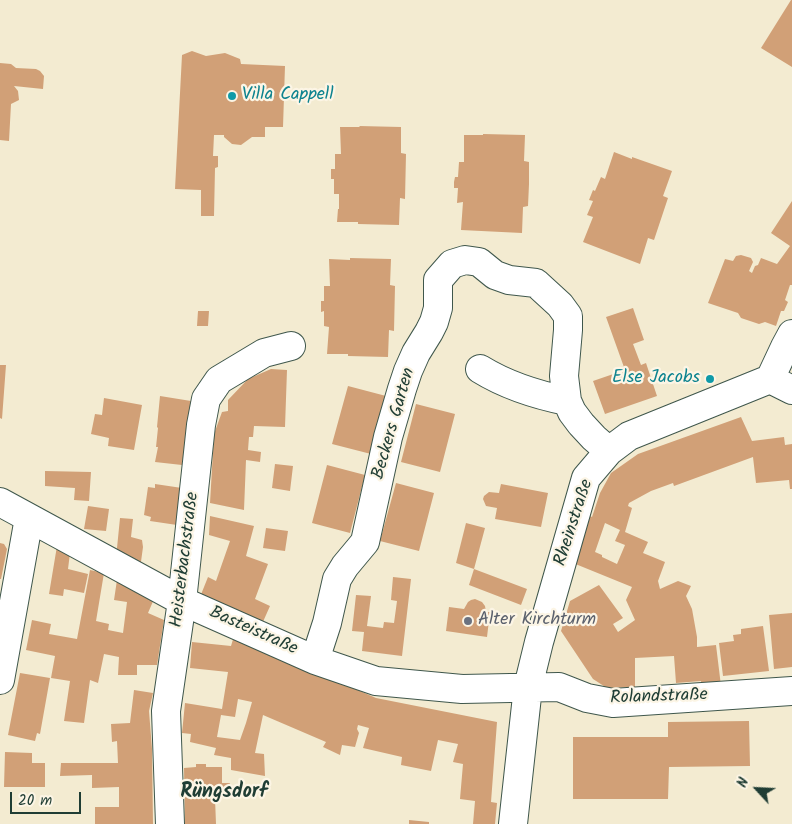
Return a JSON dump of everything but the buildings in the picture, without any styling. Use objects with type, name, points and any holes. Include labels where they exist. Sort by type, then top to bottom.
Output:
[{"type":"street","name":"Beckers Garten","points":[[315,660],[327,623],[337,579],[365,542],[388,437],[402,389],[416,354],[434,322],[438,308],[438,280],[452,264],[465,260],[480,262],[495,274],[509,280],[536,283],[560,305],[568,316],[564,376],[566,401],[581,424],[609,451]]},
{"type":"street","name":"Rheinstraße","points":[[513,824],[528,687],[586,478],[609,451],[630,436],[781,384],[785,347],[792,334]]},
{"type":"street","name":"Heisterbachstraße","points":[[170,824],[166,711],[182,601],[201,425],[206,399],[219,380],[264,353],[291,346]]},
{"type":"street","points":[[480,369],[504,382],[547,397],[566,401]]},
{"type":"street","name":"Basteistraße","points":[[0,502],[182,601],[315,660],[376,681],[462,689],[528,687]]},
{"type":"street","points":[[0,680],[29,518]]},
{"type":"street","name":"Rolandstraße","points":[[528,687],[559,687],[587,698],[613,703],[792,691]]},
{"type":"place","name":"Villa Cappell","points":[[232,96]]},
{"type":"place","name":"Else Jacobs","points":[[710,379]]},
{"type":"place","name":"Alter Kirchturm","points":[[468,621]]},
{"type":"district","name":"Rüngsdorf","points":[[224,794]]}]
